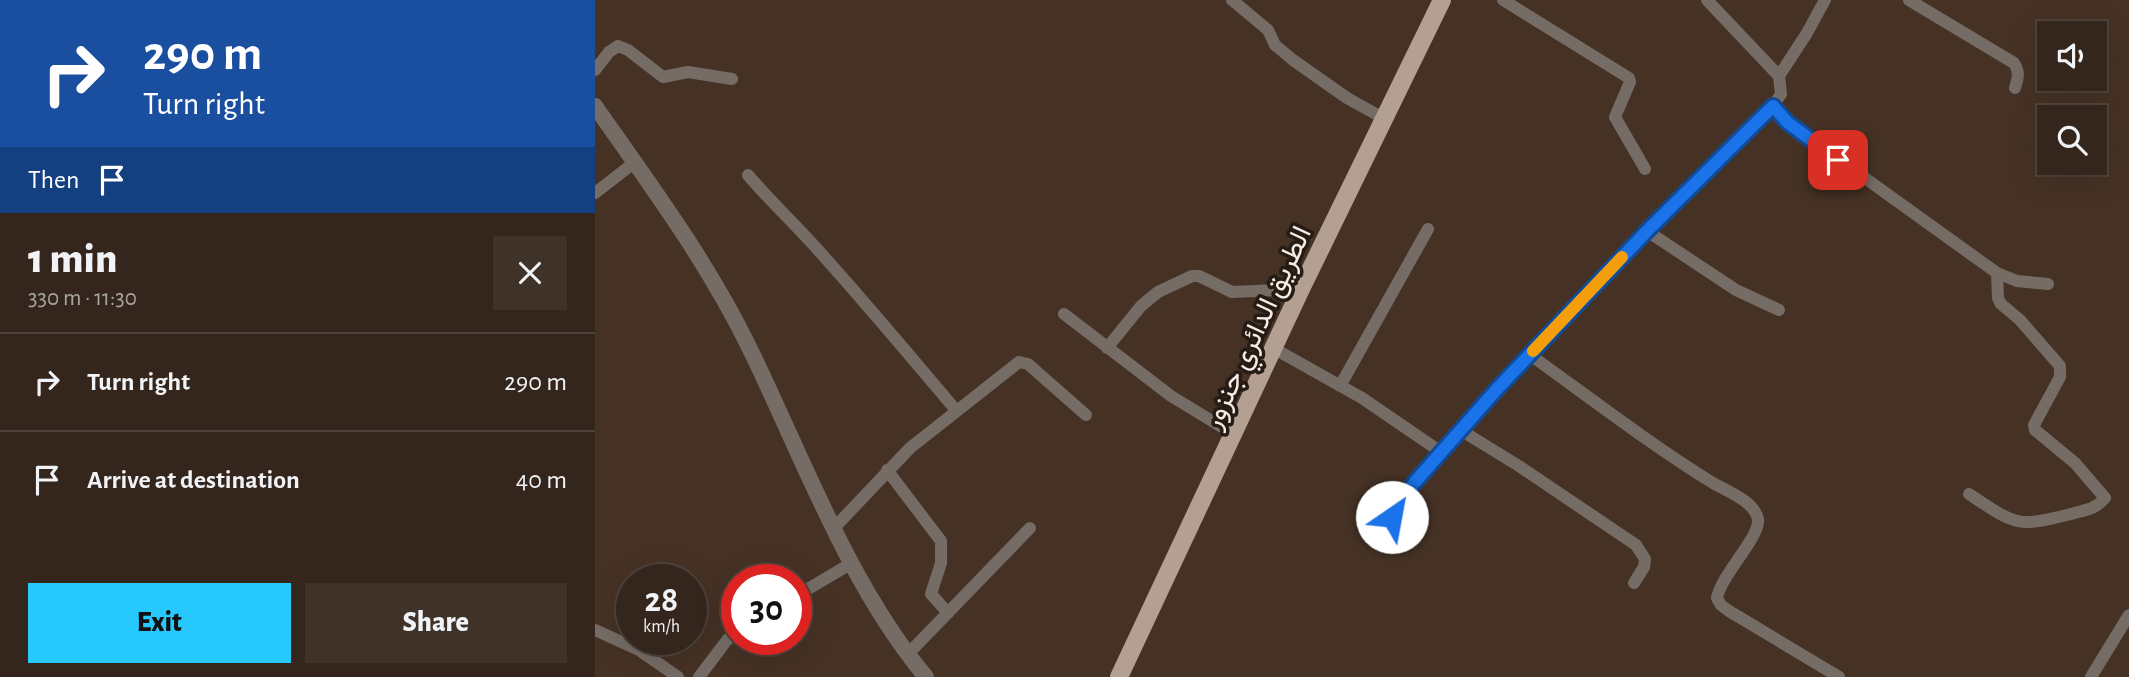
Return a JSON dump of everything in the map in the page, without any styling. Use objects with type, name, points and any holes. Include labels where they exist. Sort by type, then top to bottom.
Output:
[{"type":"main road","name":"الطريق الدائري جنزور","points":[[1125,675],[1273,348],[1442,0]]},
{"type":"street","points":[[1232,0],[1268,30],[1275,45],[1293,60],[1347,98],[1385,119]]},
{"type":"street","points":[[1503,0],[1629,78],[1630,82],[1615,117],[1645,169]]},
{"type":"street","points":[[1402,542],[1392,523],[1394,510],[1441,453],[1529,354],[1647,231],[1773,106],[1781,94],[1779,76],[1707,0]]},
{"type":"street","points":[[1779,76],[1825,0]]},
{"type":"street","points":[[1909,0],[2014,63],[2018,69],[2015,88]]},
{"type":"street","points":[[595,70],[609,52],[618,46],[628,50],[663,77],[688,72],[732,79]]},
{"type":"street","points":[[595,106],[681,231],[728,308],[852,563],[907,655],[926,677]]},
{"type":"street","points":[[1773,106],[1787,122],[1997,273],[2017,281],[2047,284]]},
{"type":"street","points":[[595,193],[635,162]]},
{"type":"street","points":[[748,175],[827,260],[956,410]]},
{"type":"street","points":[[1340,386],[1428,229]]},
{"type":"street","points":[[1647,231],[1736,290],[1779,310]]},
{"type":"street","points":[[1969,494],[2004,517],[2024,523],[2091,509],[2105,498],[2075,463],[2035,430],[2034,425],[2060,377],[2060,366],[2020,320],[2001,304],[1998,298],[1997,273]]},
{"type":"street","points":[[1107,348],[1141,306],[1159,292],[1192,276],[1199,276],[1232,292],[1301,289]]},
{"type":"street","points":[[1064,314],[1190,409],[1235,435]]},
{"type":"street","points":[[1273,348],[1362,398],[1441,453]]},
{"type":"street","points":[[1529,354],[1674,457],[1751,507],[1757,517],[1757,530],[1723,581],[1717,598],[1729,611],[1839,677]]},
{"type":"street","points":[[834,528],[909,448],[1013,366],[1023,362],[1086,415]]},
{"type":"street","points":[[1462,431],[1636,545],[1645,559],[1644,567],[1634,583]]},
{"type":"street","points":[[887,470],[941,541],[941,563],[931,594],[948,613]]},
{"type":"street","points":[[907,655],[1030,528]]},
{"type":"street","points":[[812,587],[852,563]]},
{"type":"street","points":[[2091,677],[2129,615]]},
{"type":"street","points":[[595,630],[639,650],[678,677]]},
{"type":"street","points":[[699,677],[721,648]]},
{"type":"slow traffic","points":[[1533,351],[1622,257]]},
{"type":"route","points":[[1392,517],[1394,510],[1415,482],[1497,389],[1647,231],[1773,106],[1787,122],[1838,160]]}]
